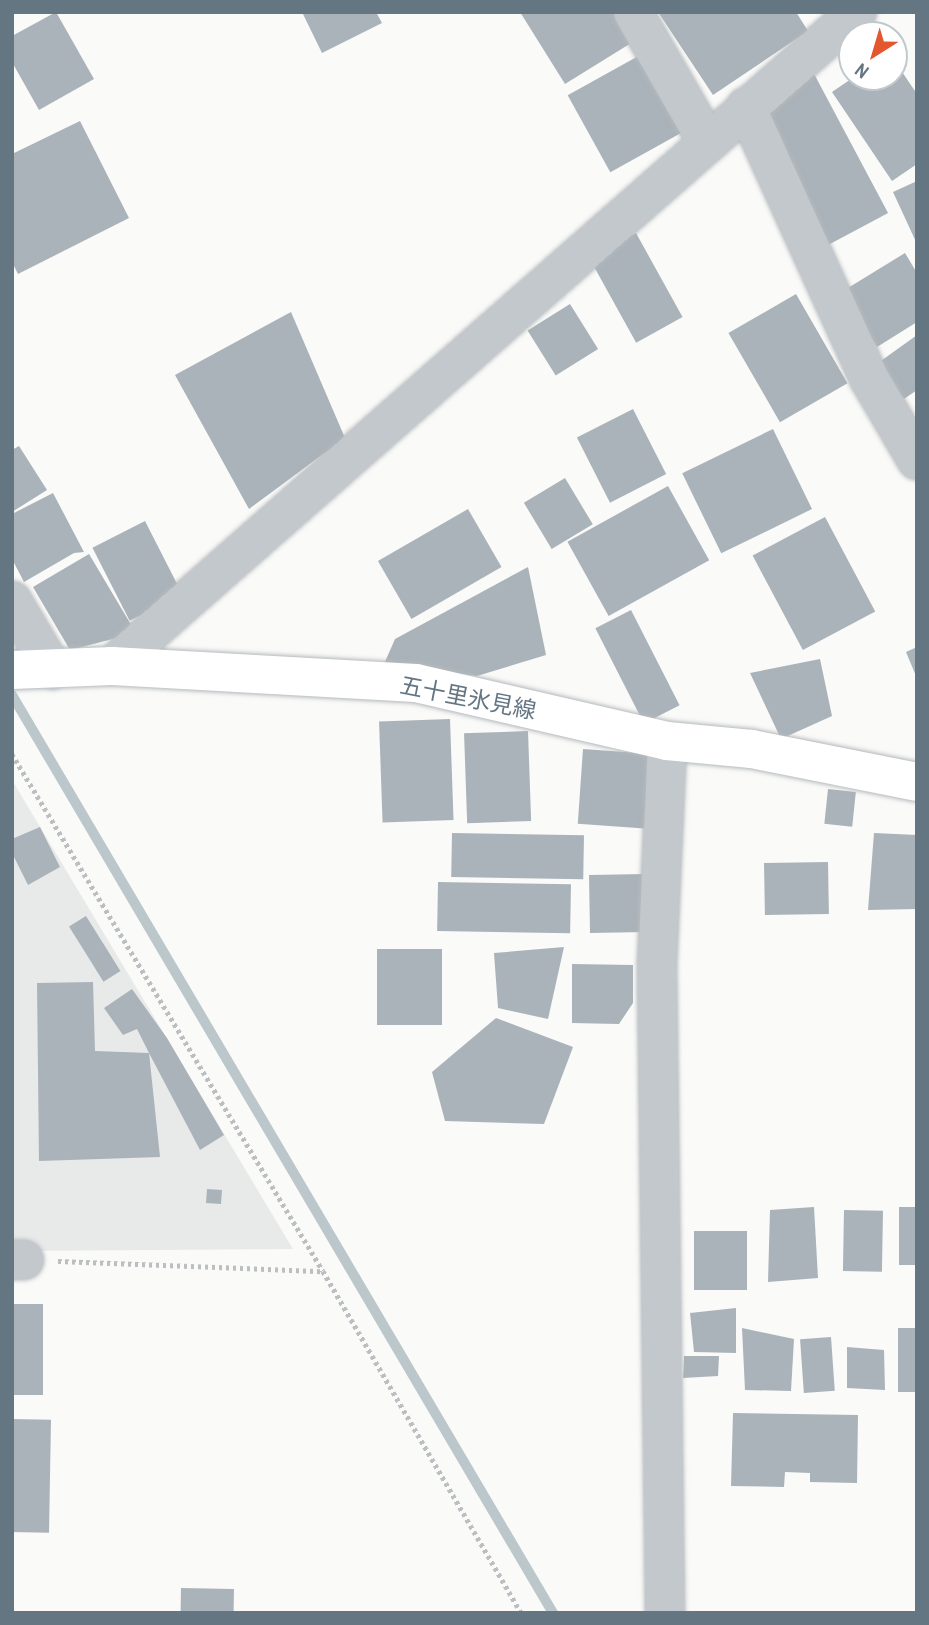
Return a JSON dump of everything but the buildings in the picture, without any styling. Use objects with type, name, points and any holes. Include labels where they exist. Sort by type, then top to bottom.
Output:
[{"type":"main road","name":"五十里氷見線","points":[[12,670],[112,666],[416,683],[667,741],[752,748],[917,782]]},
{"type":"street","points":[[633,12],[708,143]]},
{"type":"street","points":[[112,666],[857,12]]},
{"type":"street","points":[[746,107],[869,377],[917,460]]},
{"type":"street","points":[[12,601],[53,670]]},
{"type":"street","points":[[666,1613],[657,964],[667,741]]},
{"type":"path","points":[[12,754],[323,1271],[521,1613]]},
{"type":"path","points":[[18,1260],[323,1271]]},
{"type":"shaded area","points":[[12,780],[293,1249],[12,1251]]},
{"type":"waterway","points":[[12,695],[553,1613]]}]
